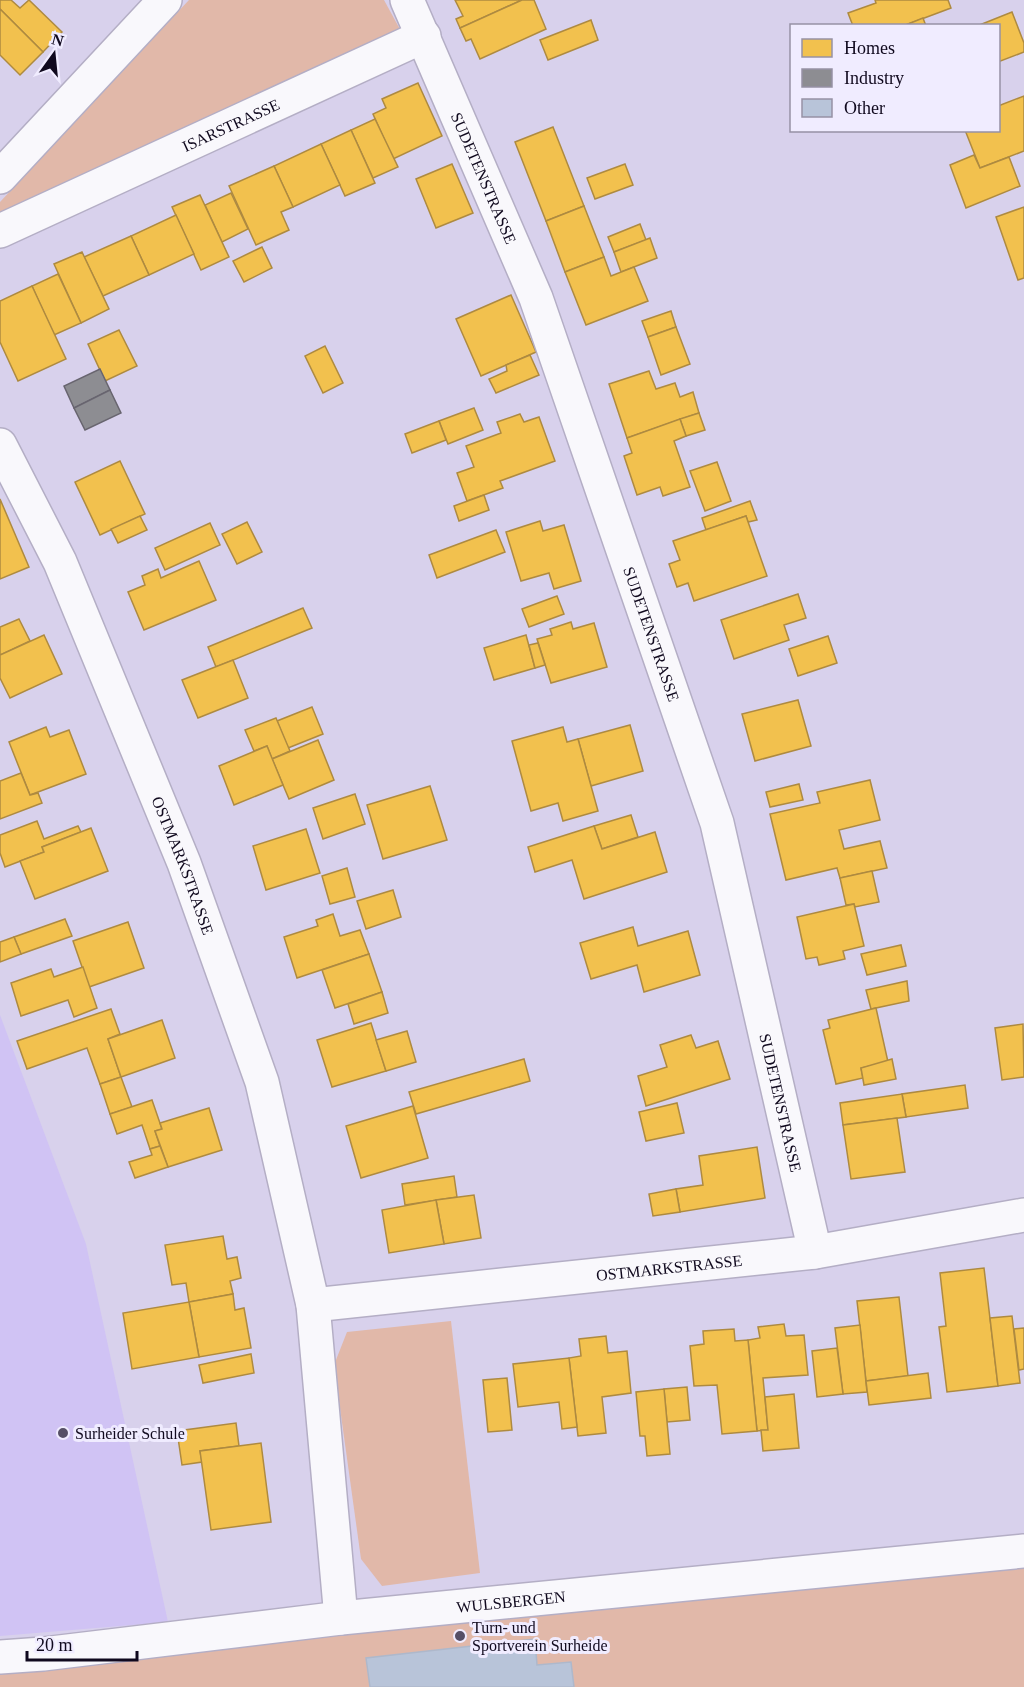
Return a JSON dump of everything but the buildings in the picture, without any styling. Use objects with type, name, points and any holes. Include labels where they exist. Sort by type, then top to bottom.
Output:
[{"type":"street","points":[[0,177],[165,0]]},
{"type":"street","points":[[407,0],[424,36]]},
{"type":"street","name":"ISARSTRASSE","points":[[0,231],[424,36]]},
{"type":"street","name":"SUDETENSTRASSE","points":[[424,36],[536,298],[717,823],[814,1252]]},
{"type":"street","name":"OSTMARKSTRASSE","points":[[0,445],[60,562],[184,863],[262,1082],[313,1305],[340,1618]]},
{"type":"street","name":"OSTMARKSTRASSE","points":[[313,1305],[814,1252],[1024,1215]]},
{"type":"street","name":"WULSBERGEN","points":[[0,1658],[340,1618],[1024,1551]]},
{"type":"shaded area","points":[[189,0],[384,0],[402,33],[0,220],[0,202]]},
{"type":"shaded area","name":"Surheider Schule","points":[[0,1015],[86,1244],[168,1622],[0,1636]]},
{"type":"shaded area","points":[[451,1321],[480,1573],[382,1586],[361,1559],[334,1365],[347,1332]]},
{"type":"shaded area","points":[[1024,1564],[1024,1687],[0,1687],[0,1668]]},
{"type":"place","name":"Surheider Schule","points":[[63,1433]]},
{"type":"place","name":"Turn- und Sportverein Surheide","points":[[460,1636]]}]
